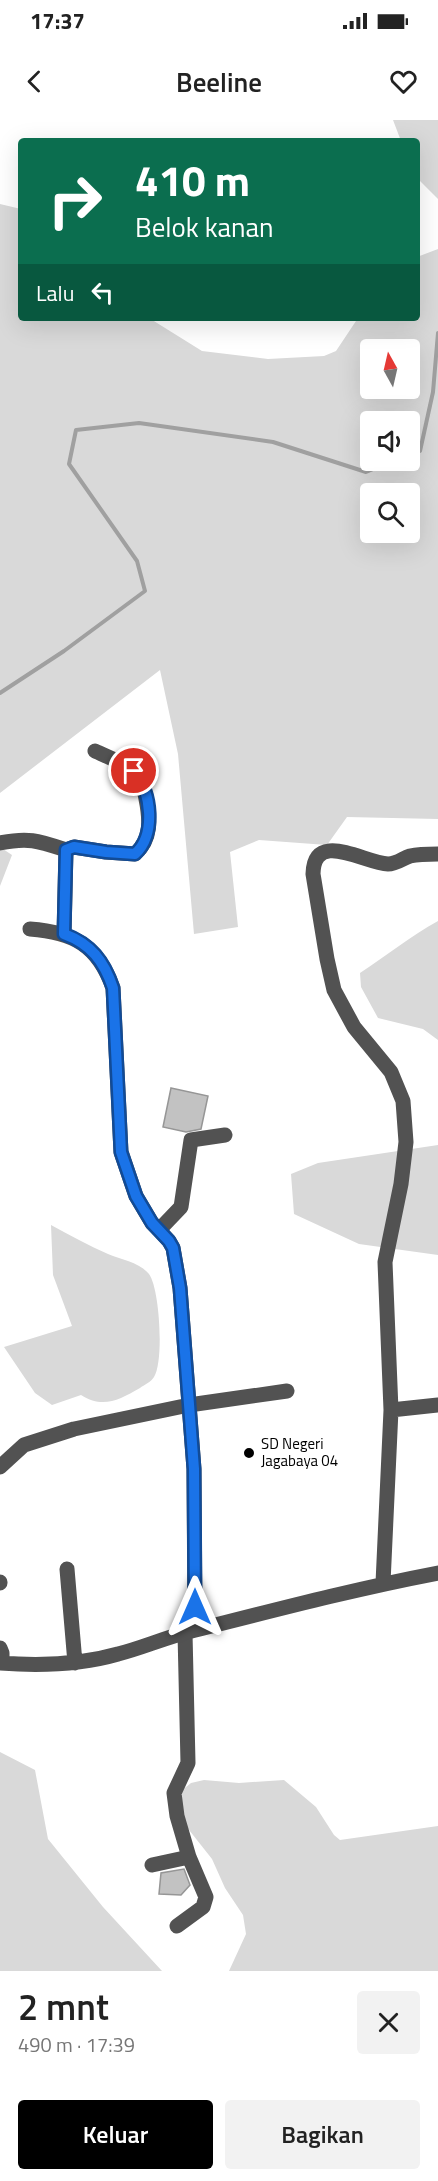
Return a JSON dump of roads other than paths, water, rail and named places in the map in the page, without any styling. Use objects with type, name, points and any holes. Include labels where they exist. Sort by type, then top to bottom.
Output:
[{"type":"street","points":[[0,843],[21,838],[66,850],[74,847],[135,854],[143,847],[151,823],[144,787],[139,776],[119,762],[95,751]]},
{"type":"street","points":[[383,1583],[391,1410],[385,1262],[401,1184],[406,1142],[403,1101],[392,1072],[354,1027],[334,990],[327,959],[313,864],[320,854],[330,849],[389,864],[409,856],[438,854]]},
{"type":"street","points":[[64,934],[66,850]]},
{"type":"street","points":[[30,930],[50,931],[78,939],[90,948],[108,973],[113,988],[121,1152],[136,1196],[152,1223],[173,1248],[180,1288],[194,1469],[188,1763],[174,1793],[177,1816],[189,1857],[206,1897],[203,1907],[177,1926]]},
{"type":"street","points":[[159,1230],[181,1207],[191,1140],[225,1135]]},
{"type":"street","points":[[0,1467],[24,1445],[74,1429],[189,1406],[287,1391]]},
{"type":"street","points":[[391,1410],[438,1405]]},
{"type":"street","points":[[67,1569],[75,1663]]},
{"type":"street","points":[[1,1658],[40,1665],[75,1663],[118,1654],[190,1631],[383,1583],[438,1573]]},
{"type":"street","points":[[152,1865],[189,1857]]},
{"type":"waterway","points":[[420,451],[433,392],[438,333]]},
{"type":"waterway","points":[[0,693],[64,651],[145,591],[137,561],[69,464],[76,430],[139,423],[273,442],[360,470]]},
{"type":"waterway","points":[[363,471],[368,471]]},
{"type":"place","name":"SD Negeri Jagabaya 04","points":[[249,1453]]}]
